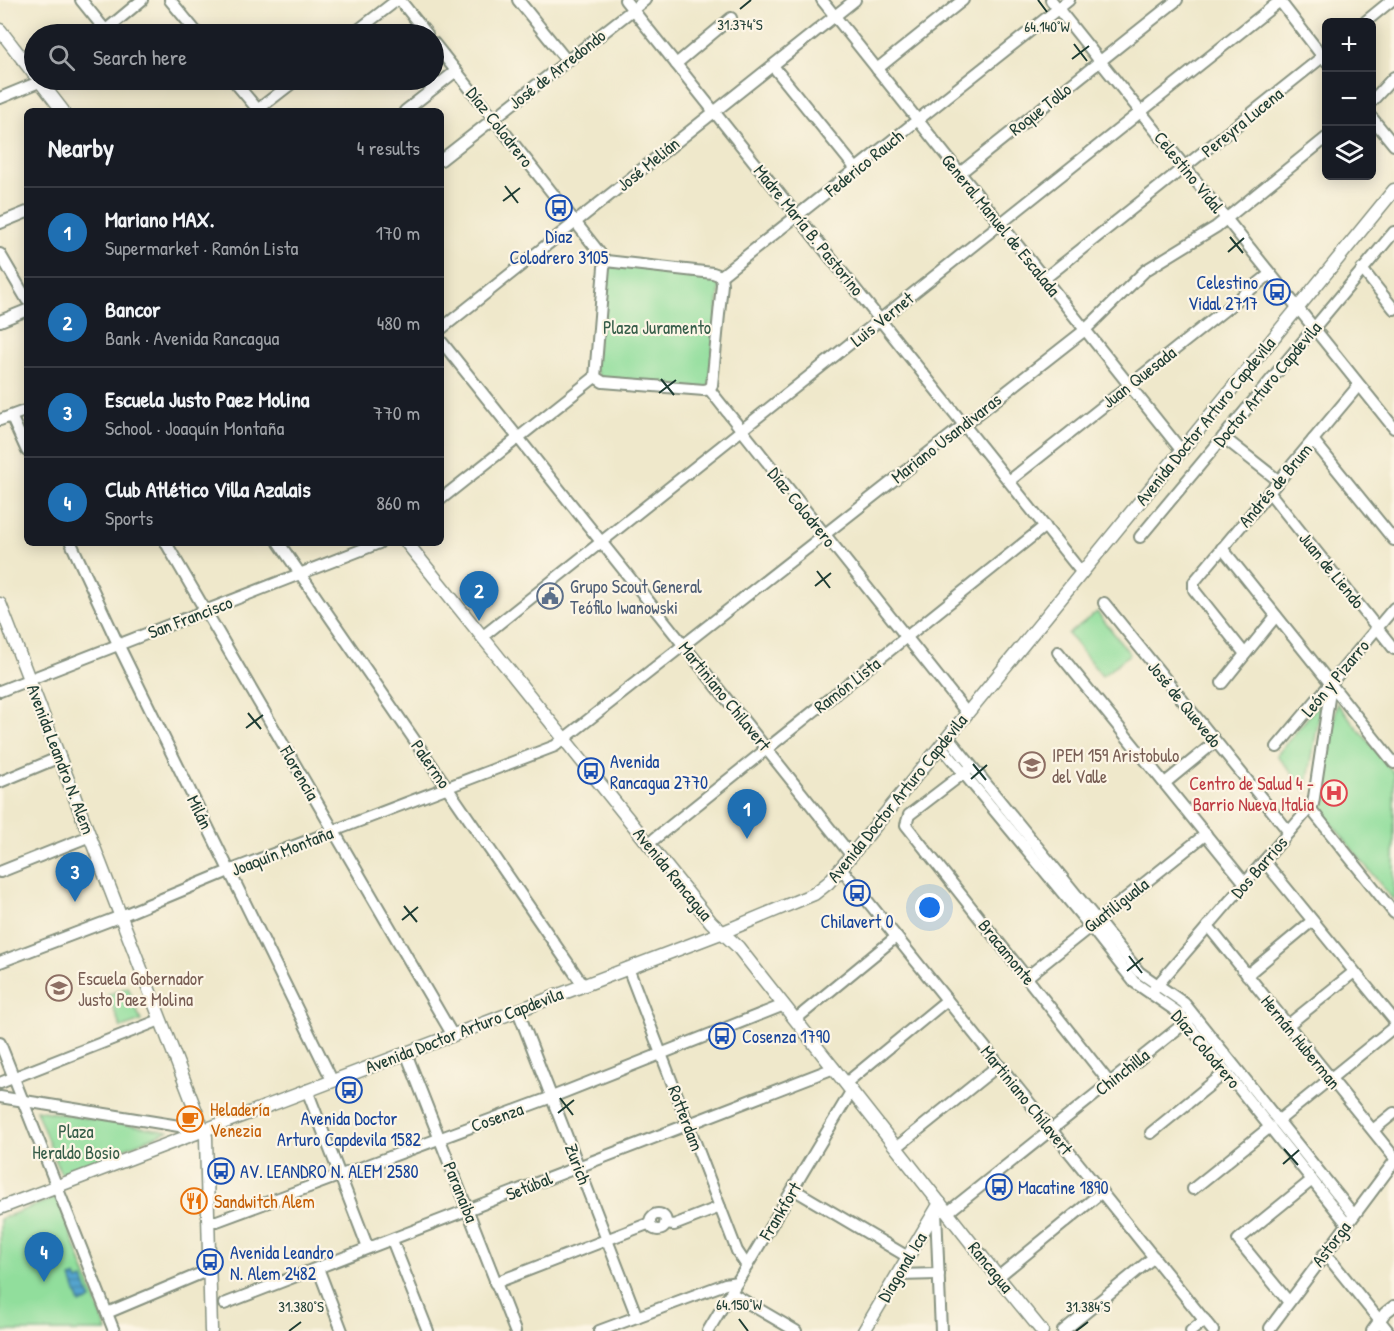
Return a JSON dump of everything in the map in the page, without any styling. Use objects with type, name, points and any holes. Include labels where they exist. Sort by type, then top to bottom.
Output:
[{"type":"main road","points":[[0,30],[24,60]]},
{"type":"main road","points":[[47,90],[61,108]]},
{"type":"main road","name":"Avenida Doctor Arturo Capdevila","points":[[0,1208],[721,933],[814,894],[841,868],[1394,190]]},
{"type":"main road","name":"Avenida Rancagua","points":[[409,546],[721,933],[738,946],[897,1147],[941,1209]]},
{"type":"main road","name":"Avenida Leandro N. Alem","points":[[0,604],[160,1020],[199,1132],[206,1137],[212,1331]]},
{"type":"main road","name":"Diagonal Ica","points":[[864,1331],[908,1257],[941,1209]]},
{"type":"main road","name":"Rancagua","points":[[941,1209],[998,1277],[1034,1326],[1042,1331]]},
{"type":"street","points":[[81,0],[97,24]]},
{"type":"street","points":[[114,24],[142,0]]},
{"type":"street","points":[[170,0],[190,24]]},
{"type":"street","points":[[366,24],[398,0],[418,24]]},
{"type":"street","points":[[518,0],[567,61]]},
{"type":"street","name":"Madre María B. Pastorino","points":[[625,0],[1082,573]]},
{"type":"street","name":"José de Arredondo","points":[[444,158],[645,0]]},
{"type":"street","name":"General Manuel de Escalada","points":[[822,0],[1181,450]]},
{"type":"street","name":"José Melián","points":[[444,327],[855,0]]},
{"type":"street","points":[[877,69],[963,0]]},
{"type":"street","name":"Federico Rauch","points":[[721,276],[917,120],[1055,4],[1069,0]]},
{"type":"street","name":"Roque Tollo","points":[[960,173],[1177,0]]},
{"type":"street","points":[[1280,0],[1322,53]]},
{"type":"street","name":"Luis Vernet","points":[[482,637],[1142,113],[1280,0]]},
{"type":"street","points":[[1370,18],[1392,0]]},
{"type":"street","name":"Celestino Vidal","points":[[1055,4],[1394,428]]},
{"type":"street","points":[[676,64],[731,18]]},
{"type":"street","name":"Díaz Colodrero","points":[[444,56],[606,261]]},
{"type":"street","name":"Pereyra Lucena","points":[[1044,279],[1322,59]]},
{"type":"street","points":[[773,66],[856,169]]},
{"type":"street","points":[[444,80],[456,71]]},
{"type":"street","points":[[1376,95],[1394,77]]},
{"type":"street","points":[[0,98],[24,86]]},
{"type":"street","points":[[241,90],[255,108]]},
{"type":"street","points":[[261,108],[283,90]]},
{"type":"street","points":[[409,108],[432,90]]},
{"type":"street","points":[[1376,124],[1394,145]]},
{"type":"street","name":"Mariano Usandivaras","points":[[565,740],[1085,330],[1146,270],[1226,219],[1322,141]]},
{"type":"street","points":[[0,223],[24,213]]},
{"type":"street","name":"Doctor Arturo Capdevila","points":[[1140,537],[1394,232]]},
{"type":"street","points":[[0,254],[24,295]]},
{"type":"street","points":[[444,497],[595,377],[606,261],[713,273],[721,276],[712,385],[709,388],[704,390],[603,382],[595,377]]},
{"type":"street","points":[[1362,269],[1394,309]]},
{"type":"street","name":"Juan Quesada","points":[[1009,481],[1270,274]]},
{"type":"street","points":[[0,321],[24,311]]},
{"type":"street","name":"Martiniano Chilavert","points":[[444,345],[851,855]]},
{"type":"street","name":"Andrés de Brum","points":[[1245,654],[1193,587],[1194,582],[1359,385]]},
{"type":"street","name":"Díaz Colodrero","points":[[709,388],[967,713]]},
{"type":"street","points":[[24,411],[5,418],[24,446]]},
{"type":"street","points":[[1223,437],[1279,481]]},
{"type":"street","points":[[1313,440],[1394,540]]},
{"type":"street","name":"Juan de Liendo","points":[[1269,492],[1394,649]]},
{"type":"street","name":"Ramón Lista","points":[[648,844],[1045,526]]},
{"type":"street","name":"Milán","points":[[71,546],[332,1080]]},
{"type":"street","name":"Florencia","points":[[168,546],[452,1034]]},
{"type":"street","name":"Palermo","points":[[281,546],[583,985]]},
{"type":"street","name":"San Francisco","points":[[0,691],[371,546]]},
{"type":"street","points":[[1222,548],[1394,763]]},
{"type":"street","name":"José de Quevedo","points":[[1104,603],[1289,832]]},
{"type":"street","name":"León y Pizarro","points":[[1277,747],[1394,608]]},
{"type":"street","points":[[1222,682],[1276,616]]},
{"type":"street","points":[[1058,652],[1245,883]]},
{"type":"street","name":"Dos Barrios","points":[[1153,989],[1310,808],[1314,800],[1331,684]]},
{"type":"street","name":"Joaquín Montaña","points":[[0,962],[555,746],[565,740]]},
{"type":"street","name":"Díaz Colodrero","points":[[944,741],[1094,923],[1134,982],[1153,989],[1174,1009],[1190,1019],[1350,1219]]},
{"type":"street","points":[[1165,783],[1215,742]]},
{"type":"street","points":[[0,782],[60,757]]},
{"type":"street","name":"Bracamonte","points":[[968,770],[909,815],[906,821],[907,828],[1109,1082]]},
{"type":"street","points":[[1310,808],[1394,914]]},
{"type":"street","name":"Guatiliguala","points":[[1027,977],[1206,834]]},
{"type":"street","points":[[0,872],[90,836]]},
{"type":"street","points":[[1264,861],[1394,1020]]},
{"type":"street","name":"Martiniano Chilavert","points":[[841,868],[1213,1331]]},
{"type":"street","points":[[1247,975],[1312,921]]},
{"type":"street","name":"Hernán Huberman","points":[[1208,926],[1394,1157]]},
{"type":"street","points":[[796,1019],[896,937]]},
{"type":"street","name":"Rotterdam","points":[[628,968],[737,1251],[747,1266]]},
{"type":"street","points":[[1288,1025],[1354,972]]},
{"type":"street","points":[[849,1087],[947,1000]]},
{"type":"street","name":"Cosenza","points":[[208,1221],[217,1221],[552,1097],[784,1005]]},
{"type":"street","name":"Zurich","points":[[518,1011],[636,1317]]},
{"type":"street","name":"Díaz Colodrero","points":[[1190,1019],[1226,1072],[1274,1124],[1312,1180],[1350,1219]]},
{"type":"street","name":"Chinchilla","points":[[941,1209],[1051,1129],[1190,1019]]},
{"type":"street","points":[[0,1083],[160,1020]]},
{"type":"street","points":[[1194,1189],[1394,1027]]},
{"type":"street","points":[[0,1043],[114,1331]]},
{"type":"street","name":"Paranaiba","points":[[406,1053],[469,1210],[514,1331]]},
{"type":"street","points":[[897,1147],[999,1065]]},
{"type":"street","name":"Setúbal","points":[[224,1304],[834,1068]]},
{"type":"street","points":[[1151,1133],[1226,1072]]},
{"type":"street","name":"Frankfort","points":[[708,1331],[793,1189],[849,1087]]},
{"type":"street","points":[[307,1090],[368,1248]]},
{"type":"street","points":[[0,1097],[179,1126],[199,1132]]},
{"type":"street","points":[[1373,1130],[1394,1113]]},
{"type":"street","name":"Astorga","points":[[1270,1328],[1394,1162]]},
{"type":"street","points":[[1288,1301],[1238,1240],[1312,1180]]},
{"type":"street","points":[[793,1189],[908,1257]]},
{"type":"street","points":[[998,1277],[1102,1192]]},
{"type":"street","points":[[495,1283],[650,1224],[652,1216],[657,1214],[664,1217],[665,1224],[674,1225],[720,1207]]},
{"type":"street","points":[[941,1209],[939,1274],[941,1331]]},
{"type":"street","points":[[392,1240],[428,1331]]},
{"type":"street","points":[[1323,1255],[1333,1263],[1388,1331]]},
{"type":"street","points":[[1063,1331],[1154,1257]]},
{"type":"street","points":[[318,1268],[342,1331]]},
{"type":"street","points":[[107,1313],[209,1270]]},
{"type":"street","points":[[897,1275],[939,1274]]},
{"type":"street","points":[[599,1331],[725,1284],[737,1282]]},
{"type":"street","points":[[731,1293],[796,1331]]},
{"type":"street","points":[[1372,1331],[1385,1313],[1394,1306]]},
{"type":"street","points":[[1191,1331],[1204,1320]]},
{"type":"green space","name":"Plaza Juramento","points":[[606,261],[721,276],[709,389],[603,382],[594,368]]},
{"type":"green space","points":[[1097,612],[1130,654],[1102,676],[1068,634]]},
{"type":"green space","points":[[1322,700],[1306,791],[1277,755]]},
{"type":"green space","points":[[1337,703],[1394,773],[1394,901],[1319,808]]},
{"type":"green space","points":[[128,987],[141,1021],[121,1028],[108,995]]},
{"type":"green space","name":"Plaza Heraldo Bosio","points":[[36,1110],[168,1131],[61,1174]]},
{"type":"green space","points":[[57,1197],[107,1331],[0,1331],[0,1219]]},
{"type":"water","points":[[76,1276],[78,1281],[83,1279],[91,1300],[80,1304],[71,1278]]},
{"type":"place","name":"Diaz Colodrero 3105","points":[[559,208]]},
{"type":"place","name":"Celestino Vidal 2717","points":[[1277,292]]},
{"type":"place","name":"Grupo Scout General Teófilo Iwanowski","points":[[550,596]]},
{"type":"place","name":"Bancor","points":[[479,621]]},
{"type":"place","name":"IPEM 159 Aristobulo del Valle","points":[[1032,765]]},
{"type":"place","name":"Avenida Rancagua 2770","points":[[591,771]]},
{"type":"place","name":"Centro de Salud 4 - Barrio Nueva Italia","points":[[1334,793]]},
{"type":"place","name":"Mariano MAX.","points":[[747,839]]},
{"type":"place","name":"Chilavert 0","points":[[857,893]]},
{"type":"place","name":"Escuela Justo Paez Molina","points":[[75,902]]},
{"type":"place","name":"Escuela Gobernador Justo Paez Molina","points":[[59,988]]},
{"type":"place","name":"Cosenza 1790","points":[[722,1036]]},
{"type":"place","name":"Avenida Doctor Arturo Capdevila 1582","points":[[349,1090]]},
{"type":"place","name":"Heladería Venezia","points":[[190,1119]]},
{"type":"place","name":"AV. LEANDRO N. ALEM 2580","points":[[221,1171]]},
{"type":"place","name":"Macatine 1890","points":[[999,1187]]},
{"type":"place","name":"Sandwitch Alem","points":[[194,1201]]},
{"type":"place","name":"Avenida Leandro N. Alem 2482","points":[[210,1262]]},
{"type":"place","name":"Club Atlético Villa Azalais","points":[[44,1282]]}]
